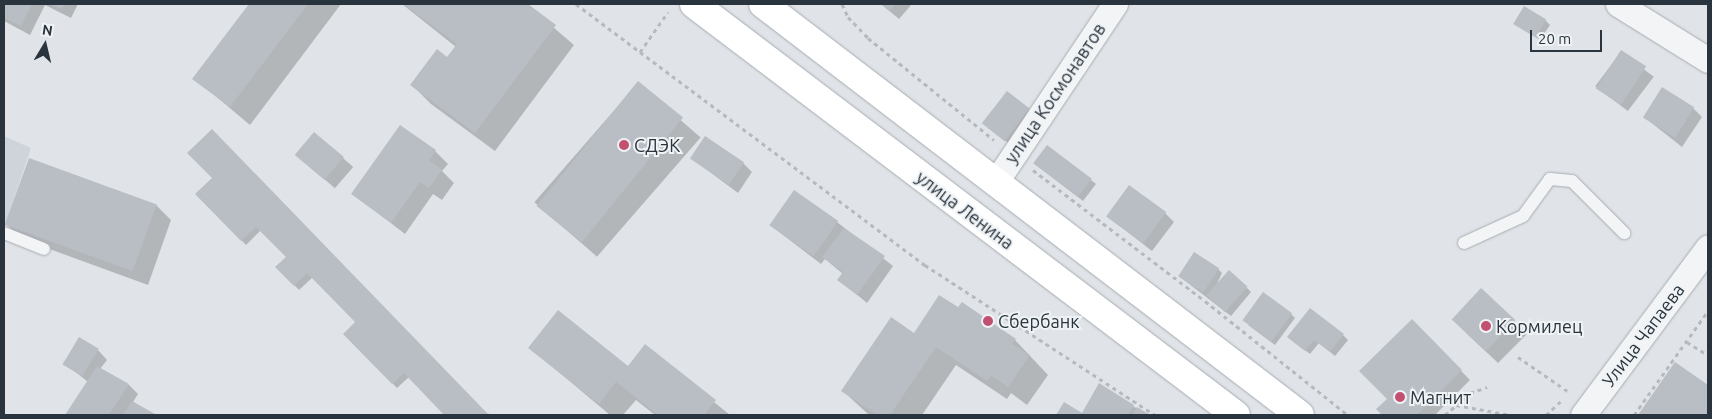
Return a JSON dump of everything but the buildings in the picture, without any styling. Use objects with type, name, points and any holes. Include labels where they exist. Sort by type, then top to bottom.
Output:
[{"type":"main road","name":"улица Ленина","points":[[694,4],[1236,415]]},
{"type":"main road","points":[[763,4],[1300,415]]},
{"type":"street","name":"улица Космонавтов","points":[[995,183],[1115,4]]},
{"type":"street","points":[[1618,4],[1708,60]]},
{"type":"street","name":"Улица Чапаева","points":[[1583,415],[1706,253]]},
{"type":"lane","points":[[1464,243],[1523,216],[1550,179],[1572,181],[1624,233]]},
{"type":"lane","points":[[4,233],[44,248]]},
{"type":"path","points":[[576,4],[925,265],[1155,415]]},
{"type":"path","points":[[842,4],[848,17],[868,38],[1013,155],[1205,301],[1348,415]]},
{"type":"path","points":[[640,52],[668,12]]},
{"type":"path","points":[[1634,415],[1708,311]]},
{"type":"path","points":[[1686,342],[1708,355]]},
{"type":"path","points":[[1518,358],[1570,392],[1546,415]]},
{"type":"path","points":[[1445,415],[1470,393],[1487,387]]},
{"type":"path","points":[[1456,405],[1511,415]]},
{"type":"shaded area","points":[[4,136],[31,148],[4,228]]},
{"type":"place","name":"СДЭК","points":[[624,145]]},
{"type":"place","name":"Сбербанк","points":[[988,321]]},
{"type":"place","name":"Кормилец","points":[[1486,326]]},
{"type":"place","name":"Магнит","points":[[1400,397]]}]
